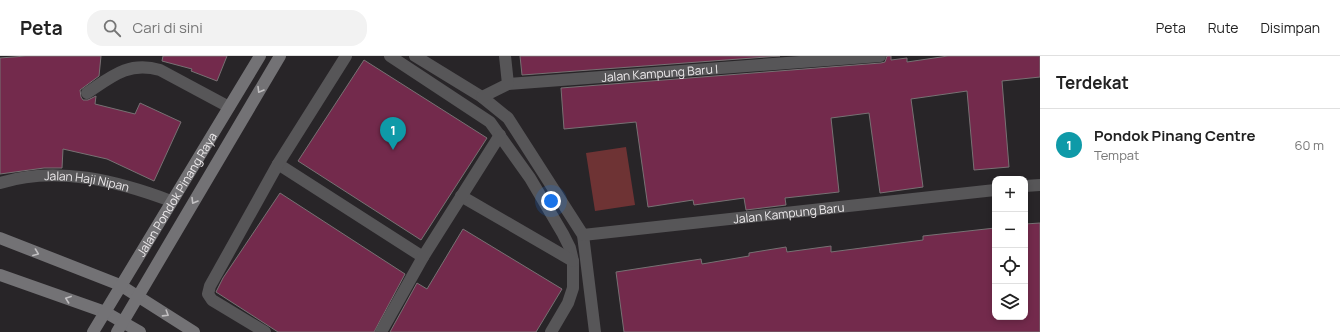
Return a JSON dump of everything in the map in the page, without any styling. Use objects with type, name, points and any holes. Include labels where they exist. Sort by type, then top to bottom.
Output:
[{"type":"main road","name":"Jalan Pondok Pinang Raya","points":[[93,332],[120,285],[260,56]]},
{"type":"main road","name":"Jalan Pondok Pinang Raya","points":[[120,327],[280,56]]},
{"type":"main road","points":[[0,238],[120,285],[194,332]]},
{"type":"main road","points":[[0,275],[104,312],[120,327],[140,332]]},
{"type":"street","points":[[265,332],[212,300],[208,294],[210,286],[278,164],[346,56]]},
{"type":"street","points":[[390,56],[490,122],[530,178],[563,234],[570,248],[573,261],[574,288],[568,303],[552,332]]},
{"type":"street","points":[[415,56],[482,97],[508,118],[583,235],[595,332]]},
{"type":"street","points":[[482,97],[508,84],[505,56]]},
{"type":"street","name":"Jalan Kampung Baru I","points":[[508,84],[812,59],[880,56]]},
{"type":"street","points":[[87,92],[118,72],[131,67],[147,67],[160,70],[229,107]]},
{"type":"street","points":[[381,332],[423,256],[500,135]]},
{"type":"street","points":[[278,164],[423,256]]},
{"type":"street","name":"Jalan Haji Nipan","points":[[0,184],[38,176],[76,177],[107,180],[172,201]]},
{"type":"street","points":[[1028,186],[1040,185]]},
{"type":"street","name":"Jalan Kampung Baru","points":[[563,234],[583,235],[992,190]]},
{"type":"street","points":[[461,196],[573,261]]},
{"type":"shaded area","points":[[626,147],[635,205],[595,211],[586,153]]},
{"type":"building","points":[[26,56],[101,56],[99,76],[80,90],[83,100],[88,100],[96,96],[95,104],[135,114],[140,103],[181,122],[154,181],[107,159],[63,149],[62,168],[44,168],[0,174],[0,58]]},
{"type":"building","points":[[163,56],[227,56],[217,81],[191,71],[192,69],[162,61]]},
{"type":"building","points":[[520,56],[780,56],[522,75]]},
{"type":"building","points":[[887,56],[891,56],[891,60],[907,58],[907,62],[948,56],[1040,56],[1040,77],[1002,81],[1009,167],[974,170],[967,91],[911,99],[923,187],[880,193],[869,113],[831,118],[839,192],[785,198],[786,205],[746,210],[744,198],[694,205],[693,200],[648,207],[636,122],[564,129],[561,88],[881,63],[885,62]]},
{"type":"building","points":[[364,60],[487,138],[421,240],[298,161]]},
{"type":"building","points":[[280,193],[405,274],[374,332],[278,332],[216,292],[223,278]]},
{"type":"building","points":[[1040,223],[1040,332],[624,332],[616,272],[701,259],[702,264],[749,256],[749,253],[786,247],[787,252],[831,246],[831,252],[923,240],[923,236],[992,228],[992,320],[1028,320],[1028,224]]},
{"type":"building","points":[[463,229],[562,289],[536,332],[390,332],[417,283],[427,289]]},
{"type":"place","name":"Pondok Pinang Centre","points":[[393,150]]}]
